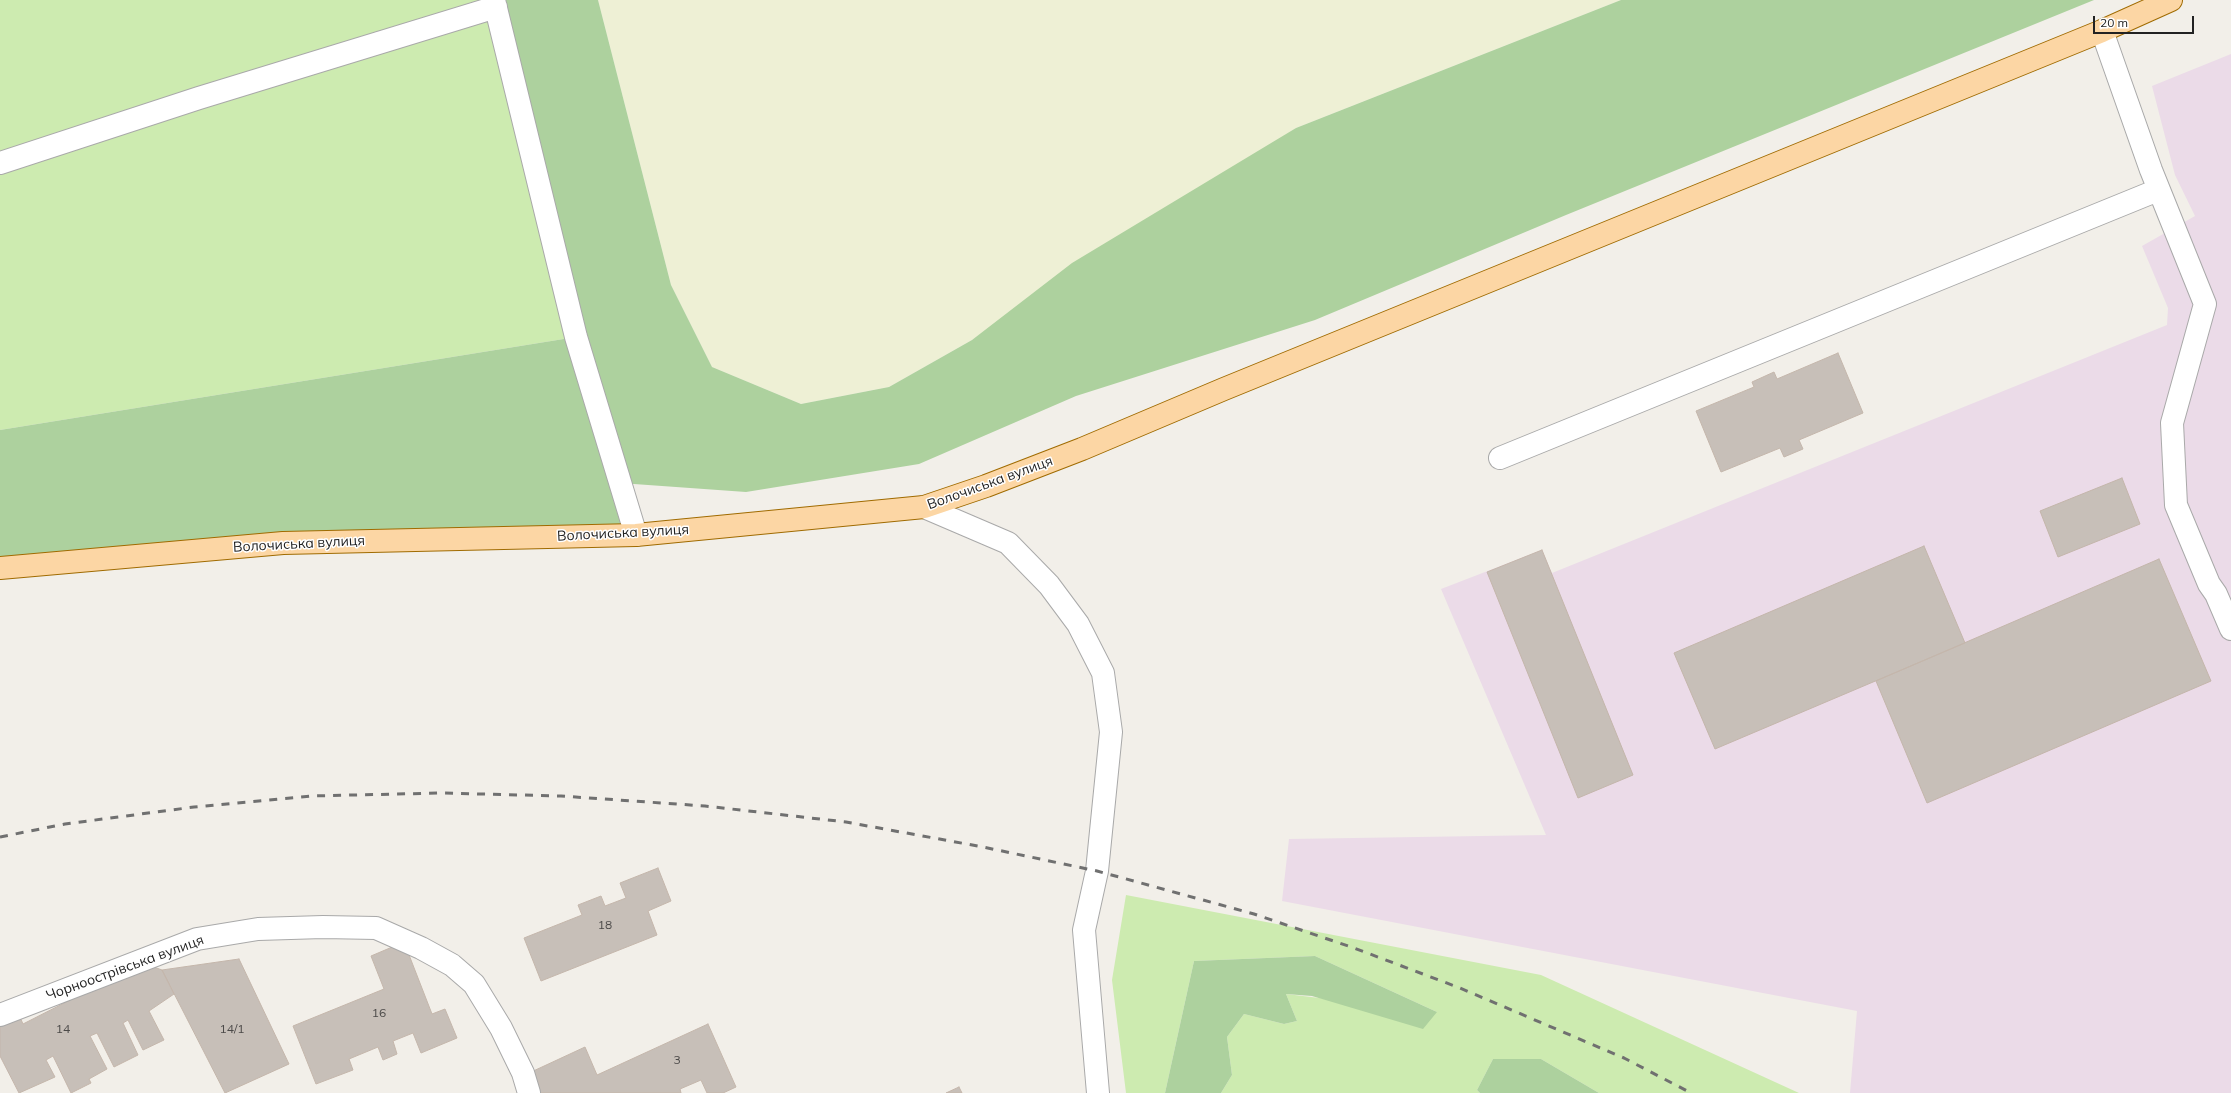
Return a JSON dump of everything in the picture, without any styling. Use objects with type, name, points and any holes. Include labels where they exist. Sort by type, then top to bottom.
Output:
[{"type":"main road","name":"Волочиська вулиця","points":[[0,568],[283,543],[636,535],[924,507],[986,486],[1075,452],[1224,389],[2102,31],[2171,0]]},
{"type":"street","points":[[0,163],[495,3],[576,337],[636,535]]},
{"type":"street","points":[[2102,31],[2158,190],[2205,304],[2172,423],[2176,505],[2209,584],[2216,594],[2231,629]]},
{"type":"street","points":[[1500,458],[2158,190]]},
{"type":"street","points":[[924,507],[1008,543],[1049,585],[1078,624],[1102,673],[1110,732],[1097,871],[1084,930],[1098,1093]]},
{"type":"street","name":"Чорноострівська вулиця","points":[[0,1014],[197,939],[258,929],[323,927],[376,928],[422,948],[452,965],[474,984],[501,1028],[523,1073],[529,1093]]},
{"type":"shaded area","points":[[2231,54],[2231,1093],[1850,1093],[1857,1011],[1282,901],[1289,839],[1546,835],[1441,589],[1542,550],[1552,573],[2167,325],[2168,308],[2142,246],[2195,216],[2175,175],[2152,86]]},
{"type":"green space","points":[[0,0],[494,0],[576,337],[0,430]]},
{"type":"green space","points":[[494,0],[598,0],[671,285],[712,367],[801,404],[889,387],[972,340],[1072,263],[1296,128],[1621,0],[2094,0],[1566,215],[1315,320],[1076,396],[919,464],[746,492],[620,483],[636,535],[0,568],[0,430],[576,337]]},
{"type":"green space","points":[[598,0],[1621,0],[1296,128],[972,340],[889,387],[801,404],[712,367],[671,285]]},
{"type":"green space","points":[[1126,895],[1541,975],[1799,1093],[1599,1093],[1541,1059],[1493,1059],[1477,1090],[1480,1093],[1221,1093],[1232,1075],[1227,1037],[1244,1014],[1284,1024],[1297,1021],[1286,994],[1437,1012],[1315,956],[1194,961],[1165,1093],[1126,1093],[1112,980]]},
{"type":"green space","points":[[1315,956],[1437,1012],[1423,1029],[1312,996],[1286,994],[1297,1021],[1284,1024],[1244,1014],[1227,1037],[1232,1075],[1221,1093],[1165,1093],[1194,961]]},
{"type":"green space","points":[[1493,1059],[1541,1059],[1599,1093],[1480,1093],[1477,1090]]},
{"type":"building","points":[[1838,353],[1863,413],[1799,440],[1803,449],[1784,457],[1780,448],[1721,472],[1696,411],[1754,387],[1752,382],[1774,372],[1777,379]]},
{"type":"building","points":[[2122,478],[2140,524],[2058,557],[2040,511]]},
{"type":"building","points":[[1924,546],[1965,643],[1715,749],[1674,653]]},
{"type":"building","points":[[1542,550],[1633,775],[1578,798],[1487,572]]},
{"type":"building","points":[[2159,559],[2211,681],[1927,803],[1876,681]]},
{"type":"building","points":[[658,868],[671,901],[648,911],[657,935],[541,981],[524,938],[582,915],[578,905],[601,896],[605,906],[626,898],[620,883]]},
{"type":"building","points":[[404,942],[432,1014],[445,1009],[457,1038],[421,1053],[413,1033],[393,1041],[397,1054],[383,1060],[378,1047],[349,1059],[353,1070],[316,1084],[293,1026],[384,989],[371,956]]},
{"type":"building","points":[[239,959],[289,1064],[225,1093],[162,970]]},
{"type":"building","points":[[143,963],[162,970],[174,994],[149,1011],[164,1040],[143,1050],[128,1020],[123,1023],[138,1055],[114,1067],[97,1033],[90,1036],[107,1069],[89,1079],[91,1083],[71,1093],[53,1056],[46,1060],[55,1077],[19,1093],[0,1056],[0,1025],[19,1015],[23,1024]]},
{"type":"building","points":[[708,1024],[736,1087],[723,1093],[707,1093],[701,1080],[680,1089],[681,1093],[537,1093],[529,1073],[585,1047],[597,1075]]},
{"type":"building","points":[[959,1087],[962,1093],[946,1093]]},
{"type":"railway","points":[[0,837],[65,824],[194,807],[311,796],[441,793],[561,796],[705,806],[846,822],[983,847],[1097,871],[1254,914],[1354,948],[1460,988],[1624,1058],[1691,1093]]}]
